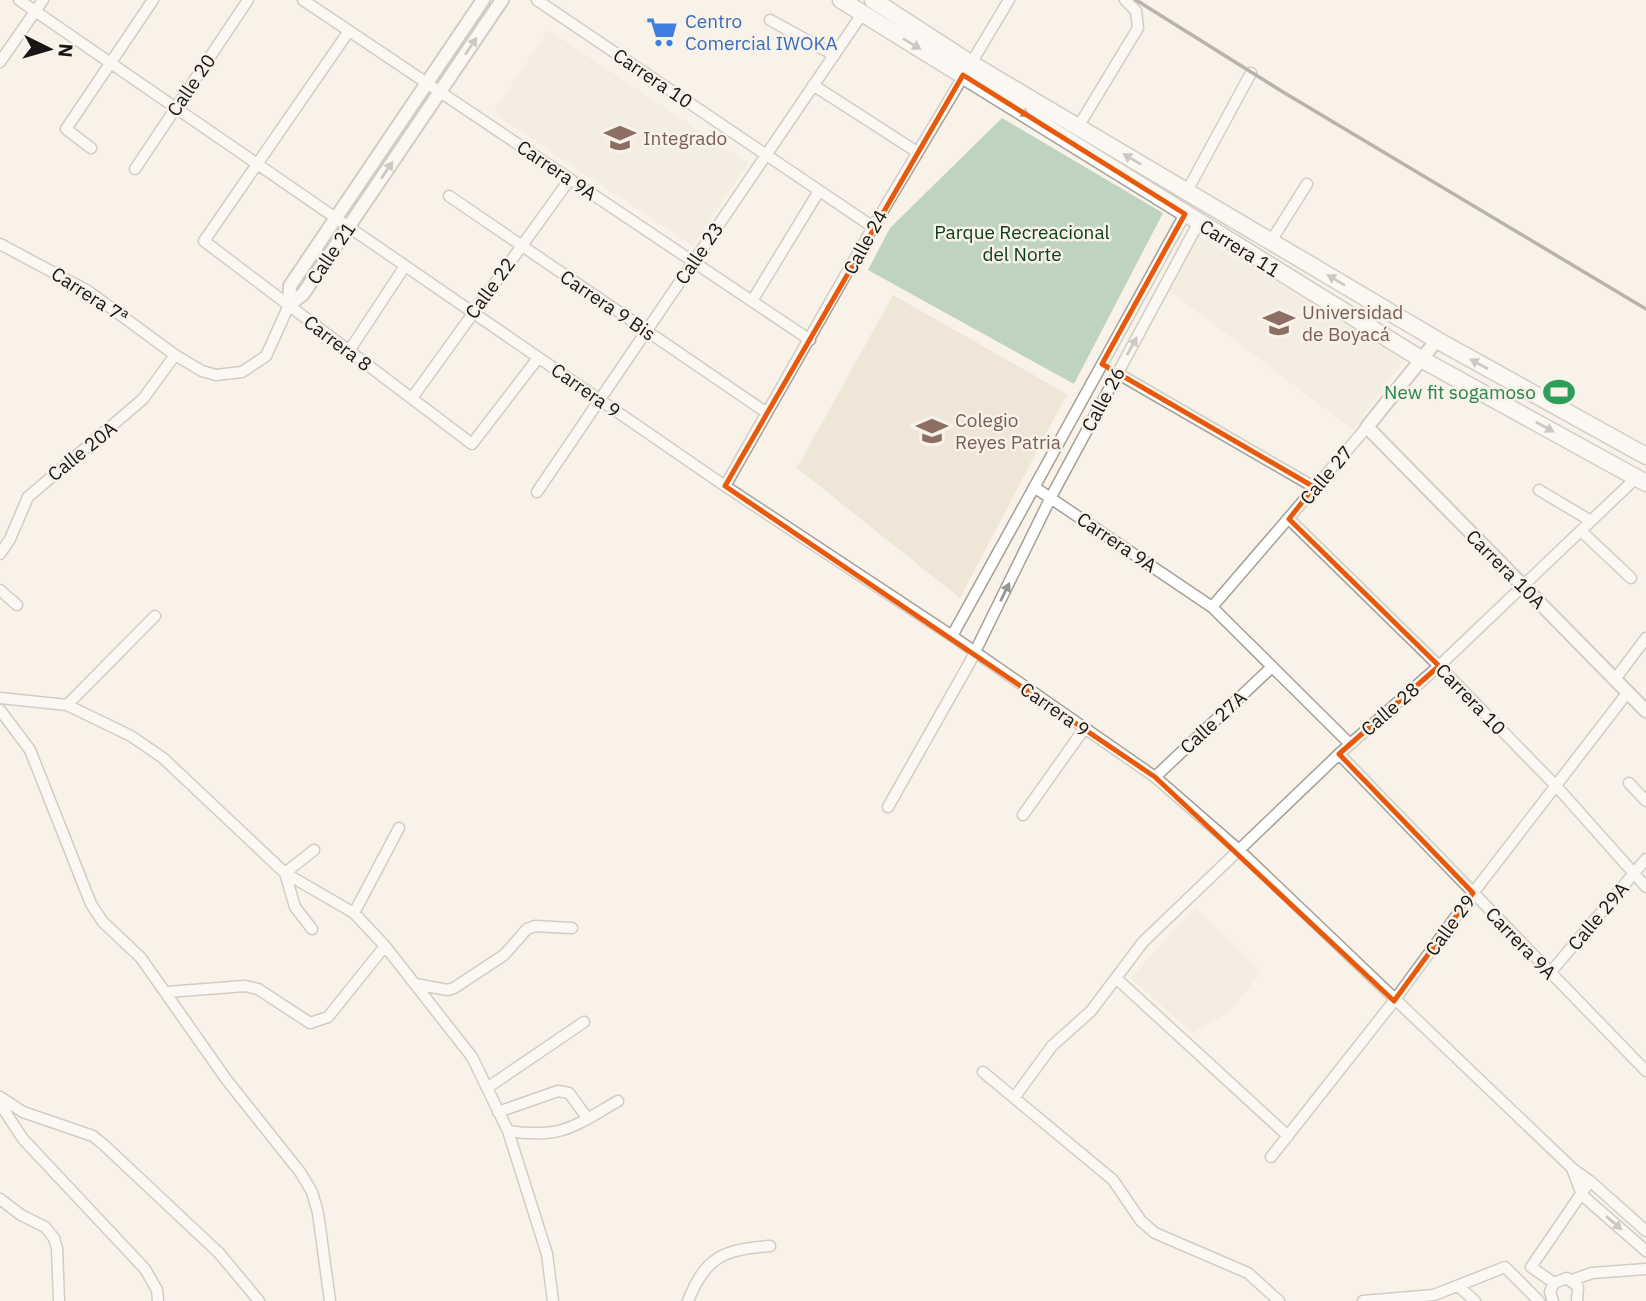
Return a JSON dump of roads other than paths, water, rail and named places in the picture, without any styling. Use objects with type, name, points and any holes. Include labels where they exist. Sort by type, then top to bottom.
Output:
[{"type":"main road","name":"Carrera 11","points":[[841,0],[1078,127],[1437,340],[1646,456]]},
{"type":"main road","name":"Carrera 11","points":[[873,0],[966,69],[1192,218],[1420,359],[1641,480]]},
{"type":"street","name":"Carrera 9","points":[[19,0],[725,486],[952,636],[1155,777],[1240,851],[1394,1002],[1573,1169],[1646,1231]]},
{"type":"street","points":[[0,62],[43,0]]},
{"type":"street","points":[[91,148],[66,129],[153,0]]},
{"type":"street","name":"Calle 20","points":[[135,169],[248,0]]},
{"type":"street","name":"Carrera 9A","points":[[303,0],[810,340]]},
{"type":"street","name":"Calle 21","points":[[289,305],[290,286],[483,0]]},
{"type":"street","name":"Calle 21","points":[[289,305],[303,294],[502,0]]},
{"type":"street","name":"Carrera 10","points":[[537,0],[873,227]]},
{"type":"street","name":"Calle 24","points":[[725,486],[873,227],[1009,0]]},
{"type":"street","points":[[1078,127],[1138,28],[1136,10],[1125,0]]},
{"type":"street","name":"Calle 23","points":[[537,492],[862,13]]},
{"type":"street","points":[[770,20],[834,55]]},
{"type":"street","points":[[256,163],[349,31]]},
{"type":"street","points":[[1187,191],[1251,73]]},
{"type":"street","points":[[813,85],[917,152]]},
{"type":"street","name":"Carrera 8","points":[[256,163],[204,241],[472,444],[538,358]]},
{"type":"street","name":"Calle 22","points":[[412,398],[570,179]]},
{"type":"street","points":[[1271,241],[1307,184]]},
{"type":"street","points":[[752,301],[819,191]]},
{"type":"street","name":"Carrera 9 Bis","points":[[449,196],[766,413]]},
{"type":"street","name":"Calle 26","points":[[888,807],[975,653],[1192,218]]},
{"type":"street","name":"Calle 26","points":[[952,636],[1034,487],[1192,218]]},
{"type":"street","name":"Carrera 7ª","points":[[0,244],[88,291],[175,355],[202,371],[216,375],[242,372],[266,356],[289,305]]},
{"type":"street","points":[[349,351],[405,266]]},
{"type":"street","name":"Calle 27","points":[[1212,607],[1367,427],[1437,340]]},
{"type":"street","name":"Calle 20A","points":[[0,554],[10,539],[27,497],[143,399],[175,355]]},
{"type":"street","points":[[1117,373],[1314,487]]},
{"type":"street","name":"Carrera 10A","points":[[1367,427],[1646,711]]},
{"type":"street","name":"Calle 28","points":[[1014,1098],[1052,1046],[1091,1012],[1143,942],[1339,754],[1439,666],[1521,585],[1641,480]]},
{"type":"street","name":"Carrera 9A","points":[[1034,487],[1212,607],[1350,744]]},
{"type":"street","points":[[1539,490],[1591,521]]},
{"type":"street","name":"Carrera 10","points":[[1289,519],[1439,666],[1557,788],[1646,887]]},
{"type":"street","points":[[1581,531],[1631,578]]},
{"type":"street","points":[[0,590],[17,606]]},
{"type":"street","points":[[67,705],[155,617]]},
{"type":"street","points":[[1616,678],[1646,638]]},
{"type":"street","name":"Calle 27A","points":[[1155,777],[1272,667]]},
{"type":"street","name":"Calle 29","points":[[1271,1157],[1394,1002],[1473,893],[1557,788],[1628,692]]},
{"type":"street","points":[[0,698],[67,705],[131,736],[163,758],[285,873],[354,913],[385,946],[472,1057],[508,1131],[547,1254],[553,1301]]},
{"type":"street","points":[[0,709],[30,750],[91,904],[103,922],[141,958],[226,1079],[300,1172],[312,1192],[330,1301]]},
{"type":"street","points":[[1023,815],[1084,729]]},
{"type":"street","name":"Carrera 9A","points":[[1339,754],[1550,973],[1645,1066]]},
{"type":"street","points":[[1629,783],[1646,801]]},
{"type":"street","points":[[354,913],[399,828]]},
{"type":"street","points":[[285,873],[314,850]]},
{"type":"street","name":"Calle 29A","points":[[1550,973],[1646,859]]},
{"type":"street","points":[[285,873],[295,907],[312,929]]},
{"type":"street","points":[[415,984],[448,990],[468,980],[504,955],[527,929],[535,926],[572,928]]},
{"type":"street","points":[[167,992],[245,986],[258,989],[310,1023],[327,1017],[385,946]]},
{"type":"street","points":[[1118,979],[1288,1136]]},
{"type":"street","points":[[487,1088],[584,1022]]},
{"type":"street","points":[[983,1072],[1113,1180],[1141,1221],[1155,1233],[1248,1273],[1279,1301]]},
{"type":"street","points":[[498,1112],[558,1091],[569,1093],[588,1119]]},
{"type":"street","points":[[0,1097],[23,1112],[93,1136],[219,1253],[259,1301]]},
{"type":"street","points":[[508,1131],[545,1136],[588,1119],[618,1101]]},
{"type":"street","points":[[0,1104],[23,1139],[145,1269],[157,1290],[158,1301]]},
{"type":"street","points":[[1573,1169],[1582,1195],[1646,1251]]},
{"type":"street","points":[[1554,1283],[1531,1267],[1590,1181]]},
{"type":"street","points":[[0,1199],[21,1215],[45,1227],[54,1238],[57,1248],[59,1301]]},
{"type":"street","points":[[688,1301],[700,1273],[715,1259],[733,1250],[770,1246]]},
{"type":"street","points":[[1363,1301],[1434,1295],[1505,1267],[1539,1301]]},
{"type":"street","points":[[1553,1301],[1550,1292],[1554,1283],[1562,1278],[1572,1280],[1592,1273],[1646,1269]]},
{"type":"street","points":[[1572,1280],[1580,1292],[1577,1301]]},
{"type":"street","points":[[1458,1286],[1475,1301]]},
{"type":"railway","points":[[1136,0],[1283,92],[1646,309]]},
{"type":"place","name":"Centro Comercial IWOKA","points":[[662,32]]},
{"type":"place","name":"Integrado","points":[[620,138]]},
{"type":"place","name":"Universidad de Boyacá","points":[[1279,323]]},
{"type":"place","name":"New fit sogamoso","points":[[1559,392]]},
{"type":"place","name":"Colegio Reyes Patria","points":[[932,431]]},
{"type":"park label","name":"Parque Recreacional del Norte","points":[[1022,243]]}]
